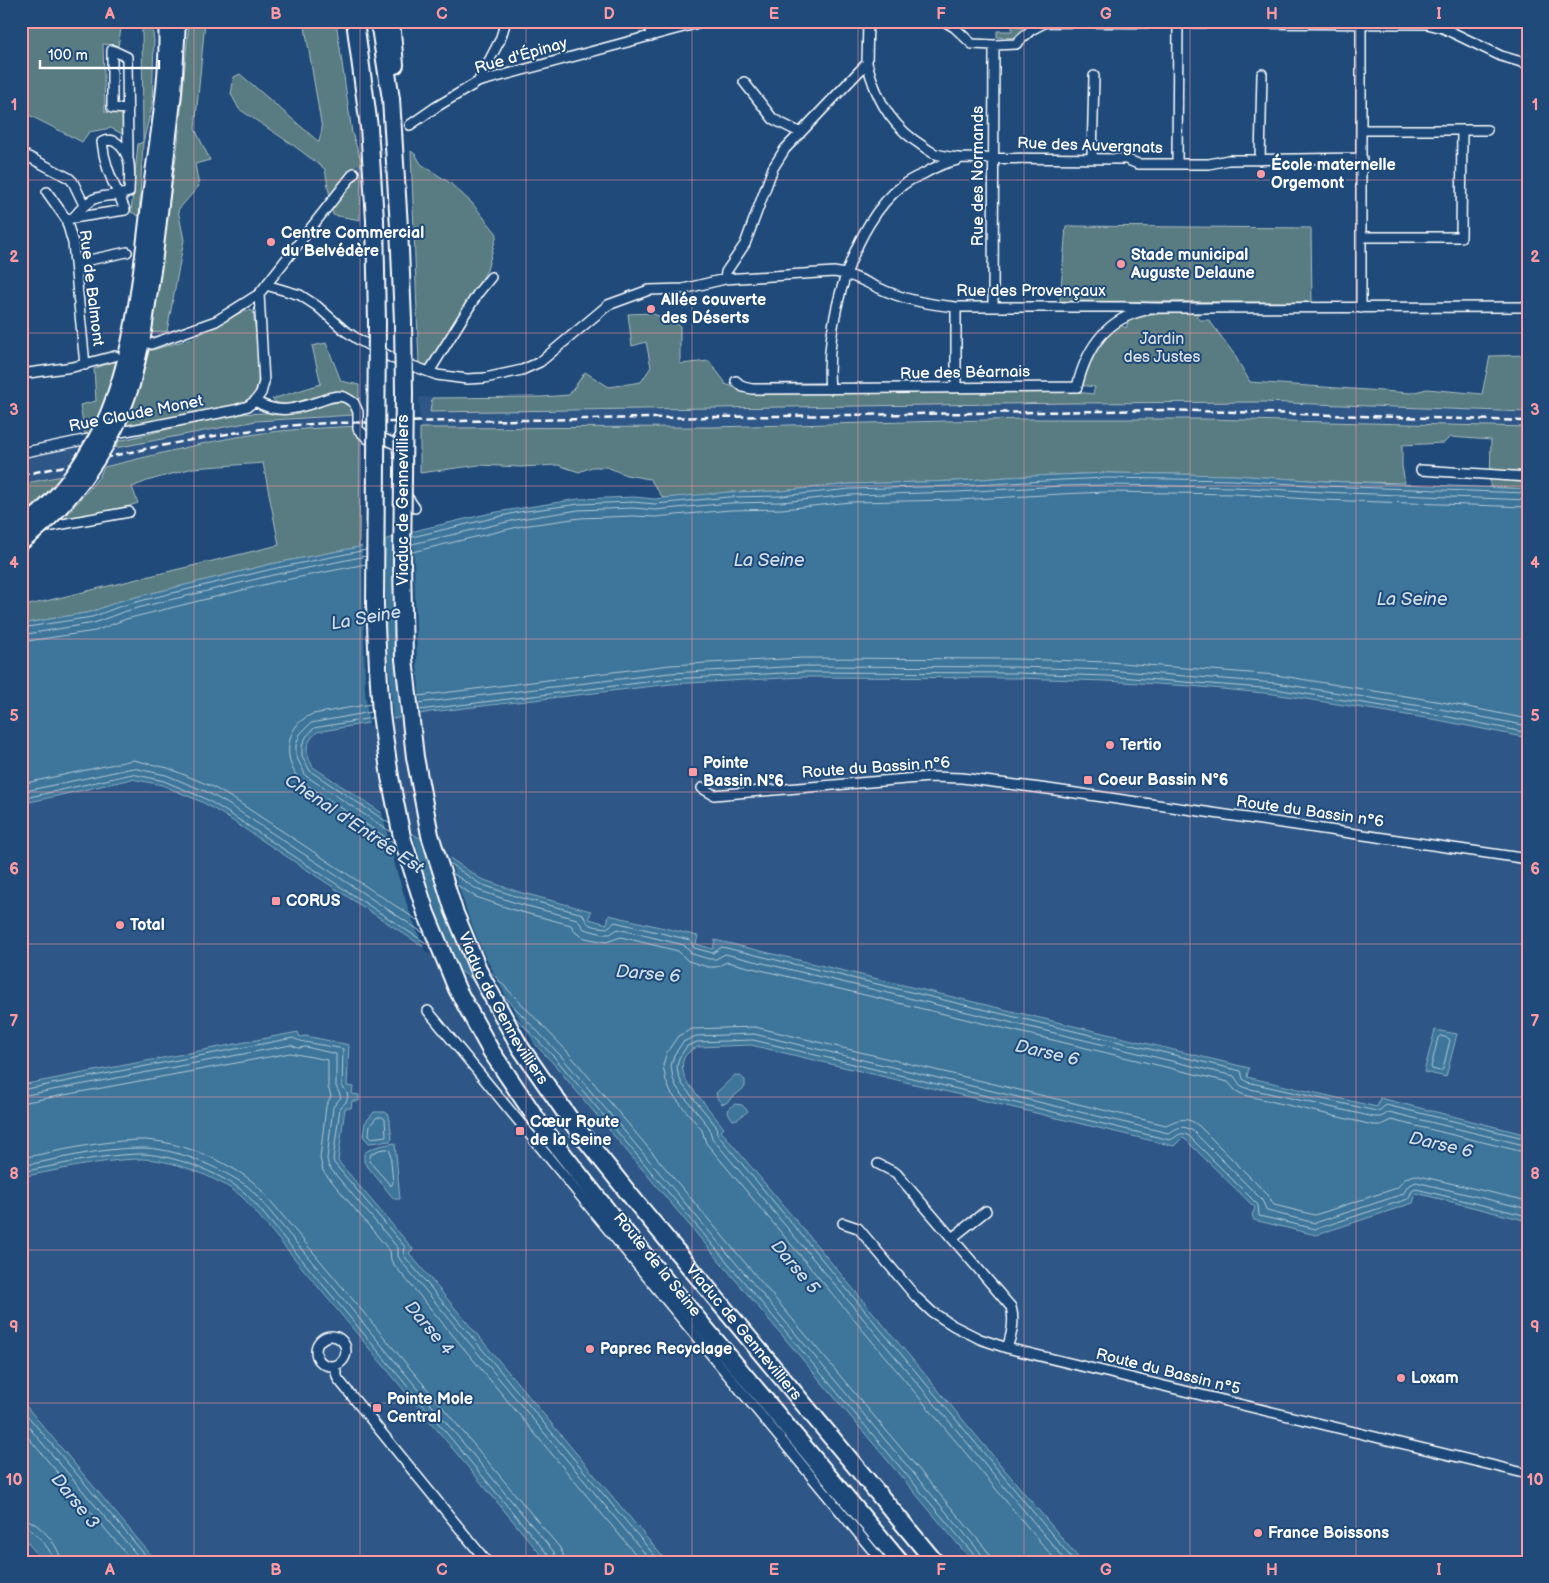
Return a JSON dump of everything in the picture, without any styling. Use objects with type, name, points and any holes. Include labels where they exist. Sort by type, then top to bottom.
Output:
[{"type":"highway","name":"Viaduc de Gennevilliers","points":[[355,21],[369,127],[375,220],[377,322],[375,604],[382,714],[390,777],[402,837],[426,913],[457,989],[491,1051],[542,1127],[617,1221],[900,1562]]},
{"type":"highway","points":[[379,21],[391,99]]},
{"type":"highway","points":[[391,21],[397,82],[391,99]]},
{"type":"highway","name":"Viaduc de Gennevilliers","points":[[391,99],[403,321],[402,563],[404,659],[415,758],[430,834],[454,911],[480,974],[520,1047],[574,1125],[634,1200],[935,1562]]},
{"type":"main road","points":[[158,21],[159,42],[165,53]]},
{"type":"main road","points":[[21,530],[48,504],[86,456],[103,425],[117,390],[131,332],[139,282],[160,117],[165,53],[174,22]]},
{"type":"main road","points":[[21,543],[50,518],[84,480],[108,443],[118,423],[132,385],[143,337],[155,255],[174,92],[174,22]]},
{"type":"street","points":[[478,82],[500,40],[506,21]]},
{"type":"street","points":[[649,21],[651,36]]},
{"type":"street","name":"Rue d'Épinay","points":[[410,124],[478,82],[706,21]]},
{"type":"street","name":"Rue des Auvergnats","points":[[868,21],[867,63],[876,93],[883,108],[909,136],[933,153],[959,158],[1126,159],[1138,164],[1209,164],[1228,160],[1362,158]]},
{"type":"street","points":[[882,21],[944,21],[954,24],[972,44],[994,45],[1016,44],[1033,26],[1046,22],[1439,23],[1494,52],[1528,64]]},
{"type":"street","points":[[1177,164],[1178,22]]},
{"type":"street","points":[[1361,22],[1361,308]]},
{"type":"street","name":"Rue des Normands","points":[[992,307],[994,45]]},
{"type":"street","points":[[119,195],[129,192],[128,160],[128,109],[127,57],[112,50],[112,108],[128,109]]},
{"type":"street","points":[[725,279],[726,272],[745,244],[774,168],[785,149],[799,132],[867,63]]},
{"type":"street","points":[[1260,160],[1262,74]]},
{"type":"street","points":[[1092,159],[1094,76]]},
{"type":"street","points":[[744,82],[774,118],[799,132]]},
{"type":"street","points":[[1362,130],[1487,130]]},
{"type":"street","points":[[1362,237],[1461,236],[1462,130]]},
{"type":"street","points":[[69,218],[125,210],[112,183],[102,142],[114,140],[122,147],[128,160]]},
{"type":"street","points":[[21,153],[69,178],[73,182],[84,205]]},
{"type":"street","points":[[830,389],[829,373],[835,314],[858,241],[868,224],[888,199],[903,185],[941,164],[978,158]]},
{"type":"street","points":[[150,344],[216,321],[259,294],[354,173]]},
{"type":"street","name":"Rue de Balmont","points":[[48,192],[69,218],[85,365]]},
{"type":"street","name":"Rue de Balmont","points":[[69,218],[89,200],[104,195],[119,195]]},
{"type":"street","points":[[75,263],[127,252]]},
{"type":"street","name":"Rue des Provençaux","points":[[266,285],[300,295],[317,306],[344,330],[394,359],[429,372],[467,379],[485,378],[522,370],[540,362],[608,305],[648,290],[683,289],[725,279],[834,272],[848,273],[886,292],[908,299],[938,305],[956,306],[1155,308],[1528,307]]},
{"type":"street","points":[[429,372],[478,293],[491,277]]},
{"type":"street","points":[[259,294],[264,382],[261,393],[255,400],[265,407],[277,410],[308,405],[333,396],[343,397],[354,403],[358,412],[358,429],[368,438],[384,439],[397,445],[399,470],[404,491],[415,508]]},
{"type":"street","points":[[956,306],[956,387]]},
{"type":"street","name":"Rue des Béarnais","points":[[736,382],[743,387],[752,389],[1077,387],[1083,365],[1098,339],[1114,324],[1139,312],[1155,308]]},
{"type":"street","points":[[21,374],[85,365],[115,356]]},
{"type":"street","name":"Rue Claude Monet","points":[[21,453],[235,410],[248,406],[255,400]]},
{"type":"street","points":[[1420,470],[1528,477]]},
{"type":"street","points":[[21,530],[129,512]]},
{"type":"street","name":"Route du Bassin n°6","points":[[702,788],[714,795],[911,778],[956,778],[1056,790],[1528,859]]},
{"type":"street","name":"Route de la Seine","points":[[428,1011],[882,1562]]},
{"type":"street","points":[[878,1164],[896,1173],[1011,1307],[1013,1327],[1007,1348]]},
{"type":"street","points":[[952,1238],[986,1211]]},
{"type":"street","name":"Route du Bassin n°5","points":[[843,1223],[858,1228],[916,1298],[932,1312],[980,1339],[1007,1348],[1528,1474]]},
{"type":"street","points":[[334,1366],[338,1379],[487,1562]]},
{"type":"shaded area","points":[[1102,395],[1528,405],[1528,427],[1206,419],[1025,419],[712,427],[420,428],[419,397],[468,399]]},
{"type":"shaded area","points":[[359,400],[360,426],[113,466],[21,484],[21,459],[226,412],[296,410]]},
{"type":"shaded area","points":[[803,677],[1017,678],[1190,686],[1274,694],[1438,720],[1528,738],[1528,1135],[1380,1098],[1378,1107],[1247,1076],[1249,1068],[716,940],[713,949],[696,944],[698,936],[609,915],[607,924],[589,919],[591,910],[519,892],[481,879],[313,767],[307,755],[310,739],[317,732],[431,712],[671,684]]},
{"type":"shaded area","points":[[132,779],[162,785],[202,802],[471,978],[552,1062],[973,1562],[667,1562],[408,1253],[413,1249],[338,1161],[345,1108],[351,1100],[359,1101],[347,1086],[349,1045],[306,1036],[299,1037],[298,1032],[21,1085],[21,804]]},
{"type":"shaded area","points":[[751,1045],[1174,1146],[1181,1137],[1255,1209],[1416,1193],[1528,1221],[1528,1562],[1082,1562],[720,1130],[724,1127],[687,1082],[683,1074],[682,1066],[690,1050],[698,1047]]},
{"type":"shaded area","points":[[140,1159],[162,1162],[195,1171],[241,1196],[547,1562],[157,1562],[21,1400],[21,1177],[112,1161]]},
{"type":"shaded area","points":[[21,1535],[44,1562],[21,1562]]},
{"type":"green space","points":[[21,21],[151,21],[154,40],[152,106],[143,143],[139,216],[131,212],[138,144],[143,142],[142,24],[122,23],[118,46],[103,44],[105,112],[125,112],[124,135],[111,128],[89,132],[82,142],[21,111]]},
{"type":"green space","points":[[189,21],[205,21],[195,129],[210,160],[195,164],[199,186],[178,210],[184,240],[167,331],[151,333],[178,143]]},
{"type":"green space","points":[[304,21],[336,21],[352,133],[361,160],[360,220],[333,215],[325,169],[239,109],[231,94],[234,77],[240,74],[319,142],[322,129]]},
{"type":"green space","points":[[1012,25],[1023,28],[1014,38],[997,37],[997,31],[1012,31]]},
{"type":"green space","points":[[411,151],[416,155],[421,164],[450,183],[472,203],[497,234],[487,270],[432,360],[427,365],[419,365]]},
{"type":"green space","points":[[1066,226],[1311,228],[1312,302],[1060,301]]},
{"type":"green space","points":[[245,310],[253,311],[259,371],[258,384],[249,401],[238,406],[125,429],[139,389],[149,351],[193,338]]},
{"type":"green space","name":"Jardin des Justes","points":[[652,313],[680,326],[680,364],[709,361],[725,384],[753,394],[1076,392],[1093,394],[1095,387],[1079,385],[1091,353],[1118,324],[1126,328],[1129,320],[1154,314],[1199,313],[1196,317],[1200,320],[1209,320],[1234,354],[1250,382],[1411,393],[1427,389],[1482,394],[1490,356],[1528,355],[1528,412],[1263,402],[430,412],[432,398],[569,395],[585,372],[609,387],[641,382],[651,367],[646,342],[632,346],[628,314]]},
{"type":"green space","points":[[326,343],[341,381],[359,385],[359,400],[355,400],[343,391],[295,404],[278,403],[272,399],[321,384],[312,346]]},
{"type":"green space","points":[[117,360],[113,385],[94,431],[85,435],[80,405],[96,401],[94,369]]},
{"type":"green space","points":[[331,400],[341,400],[352,407],[353,415],[256,421],[115,448],[119,441],[206,420],[239,414],[292,412]]},
{"type":"green space","points":[[1025,419],[1206,419],[1528,427],[1528,489],[1490,487],[1491,440],[1450,437],[1444,443],[1402,445],[1402,466],[1405,483],[1323,481],[1234,475],[1107,473],[957,481],[850,484],[780,491],[729,492],[663,498],[650,479],[626,475],[607,467],[592,467],[579,472],[558,465],[521,467],[479,465],[420,473],[420,428],[712,427]]},
{"type":"green space","points":[[360,426],[359,547],[271,564],[120,601],[91,612],[21,624],[21,607],[279,545],[263,463],[193,468],[147,481],[132,487],[138,503],[63,520],[99,477],[104,467],[232,438],[291,430]]},
{"type":"green space","points":[[62,476],[27,513],[21,514],[21,484]]},
{"type":"water","points":[[1107,473],[1234,475],[1323,481],[1528,489],[1528,738],[1438,720],[1274,694],[1190,686],[1017,678],[803,677],[671,684],[431,712],[317,732],[307,749],[308,757],[313,767],[481,879],[519,892],[591,911],[589,919],[607,924],[609,915],[698,936],[696,944],[713,949],[715,940],[1249,1068],[1247,1077],[1377,1107],[1380,1098],[1528,1135],[1528,1221],[1416,1193],[1413,1203],[1316,1235],[1254,1220],[1252,1215],[1255,1208],[1182,1138],[1174,1146],[751,1045],[698,1047],[688,1053],[682,1066],[684,1076],[724,1128],[721,1131],[1082,1562],[973,1562],[552,1062],[471,978],[222,814],[202,802],[162,785],[132,779],[21,804],[21,624],[91,612],[120,601],[271,564],[359,547],[422,529],[491,513],[578,499],[634,497],[654,499],[729,492],[780,491],[850,484],[957,481]]},
{"type":"water","points":[[1435,1030],[1457,1034],[1446,1077],[1424,1072]]},
{"type":"water","name":"Darse 4","points":[[298,1032],[300,1037],[306,1036],[349,1045],[347,1086],[353,1087],[352,1094],[359,1095],[359,1101],[352,1101],[351,1108],[345,1108],[338,1161],[413,1249],[409,1253],[667,1562],[547,1562],[244,1198],[231,1189],[206,1176],[178,1165],[138,1159],[109,1161],[21,1177],[21,1085]]},
{"type":"water","points":[[735,1075],[745,1080],[745,1087],[726,1103],[722,1104],[717,1098],[716,1093]]},
{"type":"water","points":[[735,1104],[742,1105],[748,1111],[738,1119],[733,1120],[728,1113],[729,1108]]},
{"type":"water","points":[[374,1112],[385,1112],[389,1115],[392,1139],[390,1141],[369,1143],[363,1136],[365,1123]]},
{"type":"water","points":[[395,1143],[400,1199],[394,1199],[364,1162],[364,1153],[379,1146]]},
{"type":"water","name":"Darse 3","points":[[21,1400],[157,1562],[44,1562],[21,1535]]},
{"type":"pier","points":[[413,529],[417,662],[421,717],[400,720],[395,661],[393,535]]},
{"type":"pier","points":[[385,537],[386,625],[393,722],[369,726],[365,691],[362,543]]},
{"type":"pier","points":[[381,809],[412,830],[424,875],[439,918],[463,976],[425,951],[408,908]]},
{"type":"pier","points":[[419,834],[448,854],[469,918],[484,954],[508,1000],[540,1053],[476,987],[471,978],[451,931]]},
{"type":"tunnel","points":[[354,173],[410,125]]},
{"type":"railway","points":[[21,475],[212,436],[251,430],[328,423],[1167,410],[1528,421]]},
{"type":"place","name":"École maternelle Orgemont","points":[[1261,174]]},
{"type":"place","name":"Centre Commercial du Belvédère","points":[[271,242]]},
{"type":"place","name":"Stade municipal Auguste Delaune","points":[[1121,264]]},
{"type":"place","name":"Allée couverte des Déserts","points":[[651,309]]},
{"type":"place","name":"Tertio","points":[[1110,745]]},
{"type":"place","name":"Pointe Bassin N°6","points":[[693,772]]},
{"type":"place","name":"Coeur Bassin N°6","points":[[1088,780]]},
{"type":"place","name":"CORUS","points":[[276,901]]},
{"type":"place","name":"Total","points":[[120,925]]},
{"type":"place","name":"Cœur Route de la Seine","points":[[520,1131]]},
{"type":"place","name":"Paprec Recyclage","points":[[590,1349]]},
{"type":"place","name":"Loxam","points":[[1401,1378]]},
{"type":"place","name":"Pointe Mole Central","points":[[377,1408]]},
{"type":"place","name":"France Boissons","points":[[1258,1533]]},
{"type":"water label","name":"La Seine","points":[[769,560]]},
{"type":"water label","name":"La Seine","points":[[1412,599]]},
{"type":"water label","name":"La Seine","points":[[366,618]]},
{"type":"water label","name":"Chenal d'Entrée Est","points":[[354,824]]},
{"type":"water label","name":"Darse 6","points":[[648,974]]},
{"type":"water label","name":"Darse 6","points":[[1047,1053]]},
{"type":"water label","name":"Darse 6","points":[[1441,1145]]},
{"type":"water label","name":"Darse 5","points":[[795,1267]]}]
